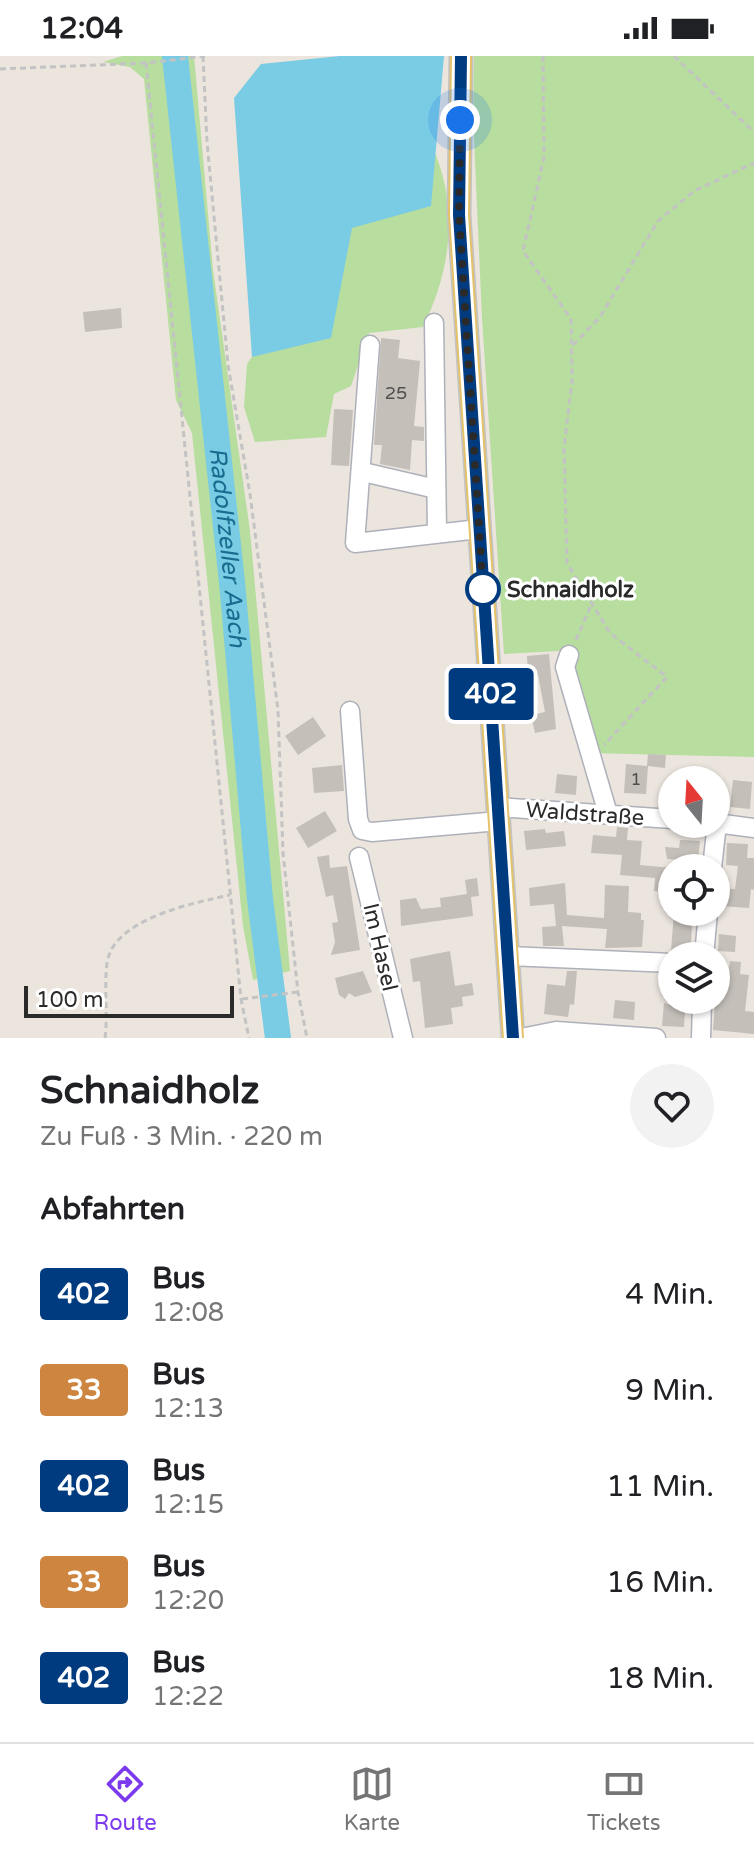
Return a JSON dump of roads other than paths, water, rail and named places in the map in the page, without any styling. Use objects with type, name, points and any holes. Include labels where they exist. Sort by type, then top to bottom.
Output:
[{"type":"main road","points":[[461,56],[459,215],[513,1038]]},
{"type":"street","points":[[434,323],[437,532]]},
{"type":"street","points":[[370,345],[363,472],[355,543],[479,529]]},
{"type":"street","points":[[363,472],[436,489]]},
{"type":"street","points":[[569,655],[565,667],[608,814]]},
{"type":"street","name":"Waldstraße","points":[[350,711],[358,819],[362,830],[372,832],[498,814],[608,814],[658,818]]},
{"type":"street","points":[[730,825],[754,828]]},
{"type":"street","name":"Im Hasel","points":[[359,857],[403,1038]]},
{"type":"street","points":[[507,956],[658,962]]},
{"type":"street","points":[[701,1038],[702,1014]]},
{"type":"street","points":[[521,1038],[556,1031],[656,1038]]},
{"type":"water","points":[[340,56],[444,56],[431,206],[352,228],[331,338],[252,357],[234,98],[261,64]]},
{"type":"waterway","name":"Radolfzeller Aach","points":[[175,56],[232,582],[260,899],[278,1038]]},
{"type":"place","name":"Schnaidholz","points":[[483,589]]}]
